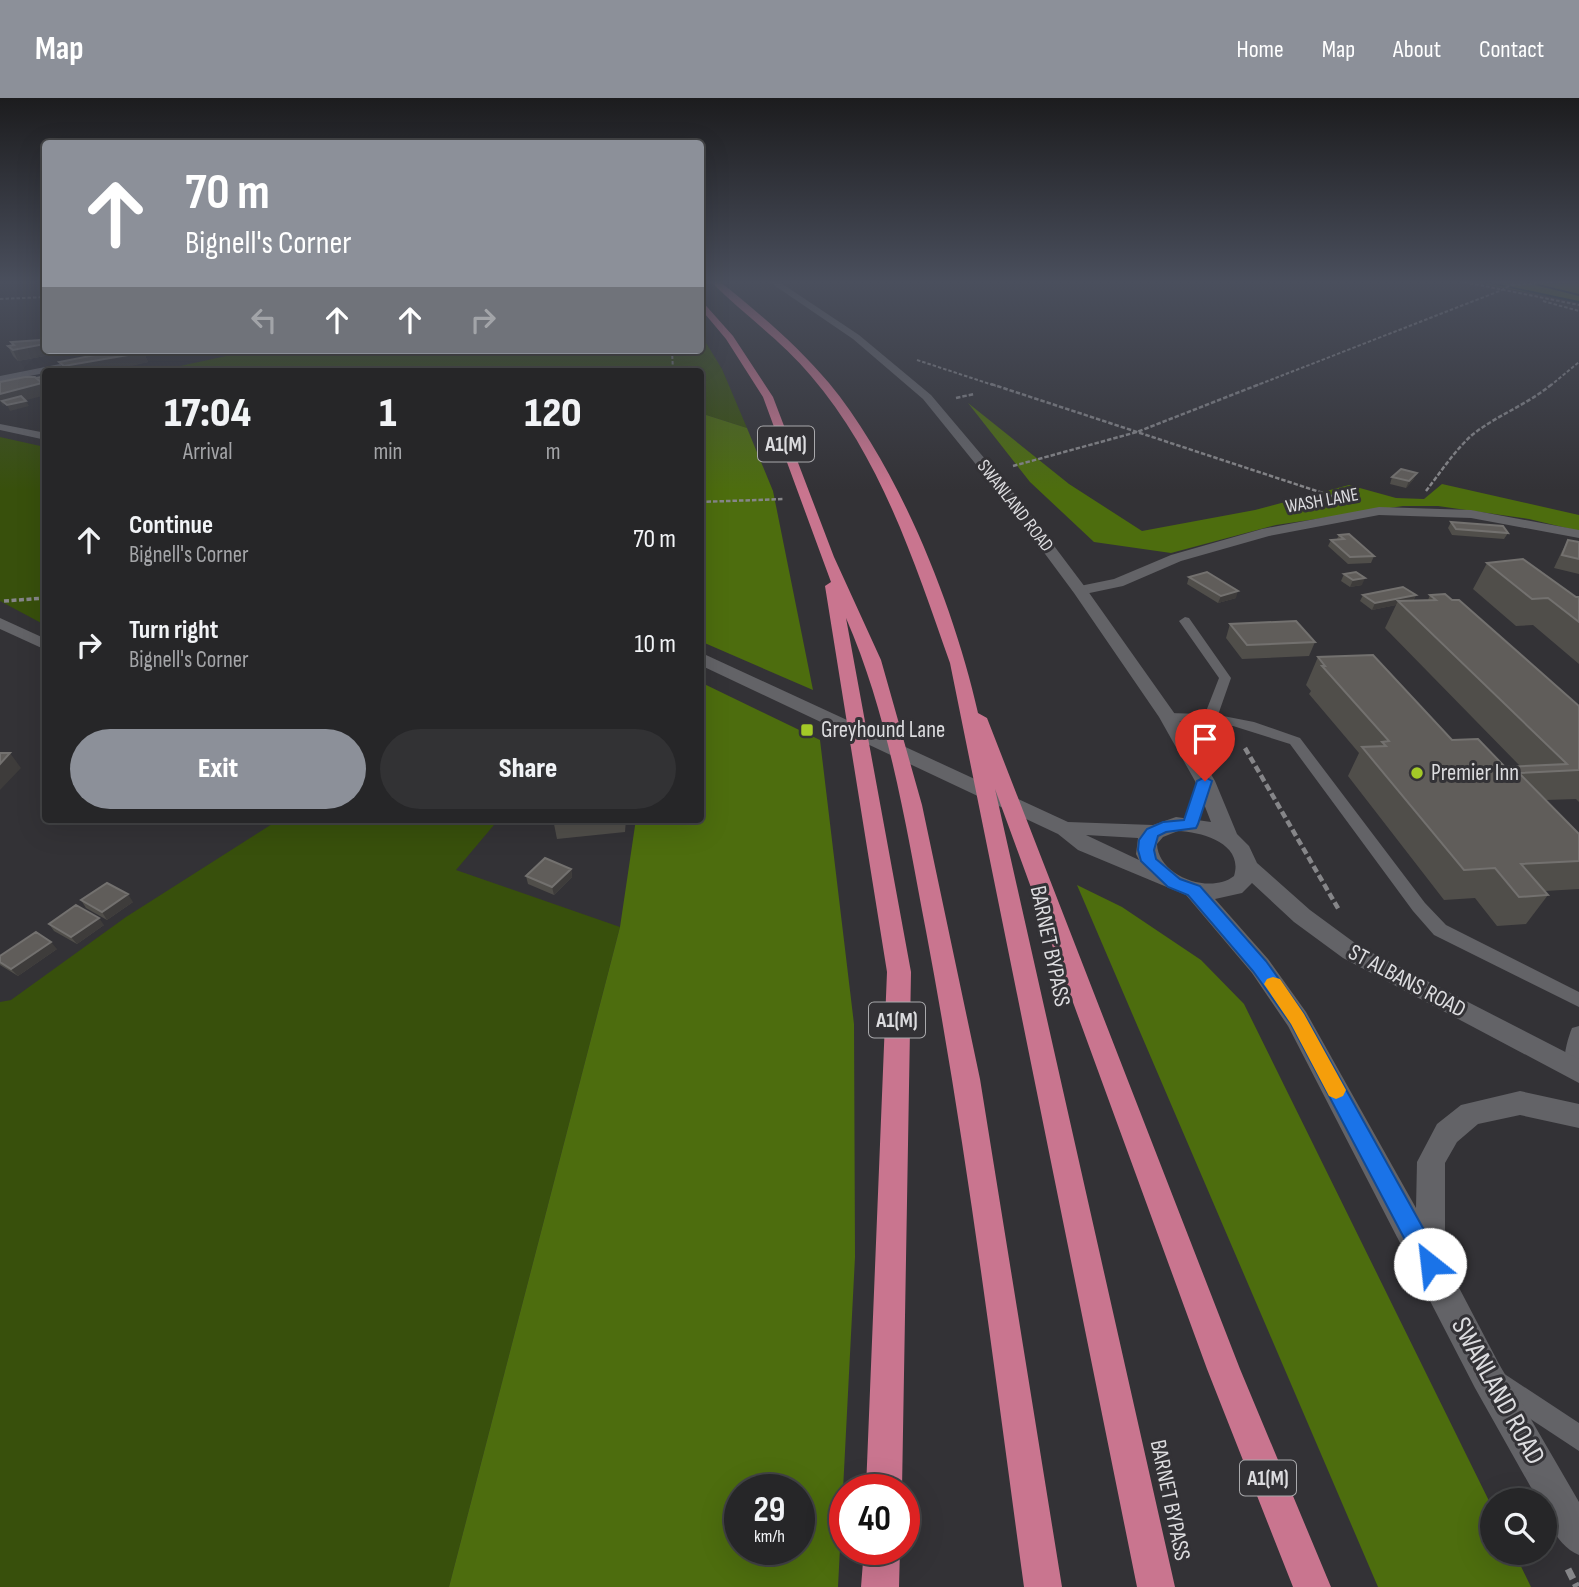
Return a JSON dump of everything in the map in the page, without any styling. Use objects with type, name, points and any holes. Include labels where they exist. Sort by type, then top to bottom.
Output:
[{"type":"highway","name":"A1(M)","points":[[738,350],[768,397],[827,557],[873,660],[912,805],[967,1079],[1043,1587]]},
{"type":"highway","name":"BARNET BYPASS","points":[[793,350],[827,389],[868,450],[910,531],[958,663],[975,753],[1156,1587]]},
{"type":"highway","name":"A1(M)","points":[[827,557],[899,972],[884,1474]]},
{"type":"highway","name":"A1(M)","points":[[958,663],[1224,1369],[1312,1587]]},
{"type":"highway","points":[[880,1587],[881,1565]]},
{"type":"street","name":"SWANLAND ROAD","points":[[872,350],[927,397],[1013,501],[1080,590],[1168,718],[1205,781],[1228,838]]},
{"type":"street","points":[[53,368],[102,358]]},
{"type":"street","points":[[0,379],[42,370]]},
{"type":"street","points":[[0,428],[42,436]]},
{"type":"street","name":"WASH LANE","points":[[1080,590],[1118,583],[1176,558],[1267,532],[1379,511],[1471,514],[1579,534]]},
{"type":"street","points":[[0,623],[42,643]]},
{"type":"street","points":[[704,661],[1065,829],[1085,845],[1184,887],[1211,893],[1239,886],[1247,878],[1247,857],[1240,847],[1210,829],[1190,824],[1163,827],[1153,832],[1147,840],[1149,861],[1184,887]]},
{"type":"street","points":[[1190,824],[1205,781]]},
{"type":"street","points":[[1065,829],[1153,832]]},
{"type":"street","name":"ST ALBANS ROAD","points":[[1249,868],[1302,916],[1350,952],[1576,1071]]},
{"type":"street","name":"SWANLAND ROAD","points":[[1184,887],[1260,966],[1297,1019],[1430,1264],[1487,1376],[1579,1537]]},
{"type":"street","points":[[1430,1264],[1431,1162],[1447,1133],[1471,1113],[1520,1103],[1579,1116]]},
{"type":"lane","points":[[1185,621],[1225,678],[1210,719]]},
{"type":"lane","points":[[1168,718],[1196,716],[1269,730],[1296,741],[1419,907],[1440,930],[1579,1000]]},
{"type":"lane","points":[[1576,1071],[1579,1034]]},
{"type":"lane","points":[[1487,1376],[1579,1438]]},
{"type":"path","points":[[1006,468],[1138,432],[1346,350]]},
{"type":"path","points":[[914,359],[1379,511]]},
{"type":"path","points":[[1405,510],[1418,501],[1470,437],[1494,420],[1534,399],[1579,362]]},
{"type":"path","points":[[704,502],[773,499]]},
{"type":"path","points":[[0,601],[42,598]]},
{"type":"path","points":[[1231,723],[1341,914]]},
{"type":"green space","points":[[704,350],[711,350],[722,369],[747,428],[704,414],[704,368],[171,368],[236,354],[704,354]]},
{"type":"green space","points":[[968,403],[1069,484],[1142,531],[1255,510],[1349,485],[1396,498],[1424,499],[1442,484],[1579,515],[1579,531],[1529,519],[1438,506],[1403,506],[1276,525],[1171,553],[1094,542],[1030,482]]},
{"type":"green space","points":[[704,414],[747,428],[773,491],[813,690],[704,643]]},
{"type":"green space","points":[[0,437],[42,446],[42,623],[0,601]]},
{"type":"green space","points":[[704,684],[820,740],[854,1024],[855,1257],[844,1474],[829,1474],[829,1565],[839,1565],[838,1587],[449,1587],[620,927],[635,823],[704,823]]},
{"type":"green space","points":[[274,823],[496,823],[456,870],[620,927],[449,1587],[0,1587],[0,1002],[11,1000],[126,917]]},
{"type":"green space","points":[[1077,885],[1122,907],[1201,960],[1244,1004],[1483,1488],[1480,1488],[1480,1565],[1520,1565],[1531,1587],[1378,1587]]},
{"type":"building","points":[[100,354],[132,354],[64,366],[59,362]]},
{"type":"building","points":[[35,377],[42,383],[0,394],[0,382]]},
{"type":"building","points":[[21,396],[26,401],[7,405],[2,401]]},
{"type":"building","points":[[1401,469],[1417,473],[1409,481],[1392,477]]},
{"type":"building","points":[[1451,522],[1503,526],[1508,533],[1456,529]]},
{"type":"building","points":[[1349,534],[1374,556],[1350,557],[1331,540],[1344,539],[1339,535]]},
{"type":"building","points":[[1568,540],[1579,542],[1579,559],[1562,555]]},
{"type":"building","points":[[1523,559],[1579,597],[1579,622],[1548,598],[1532,599],[1487,563]]},
{"type":"building","points":[[1207,572],[1238,591],[1221,596],[1189,577]]},
{"type":"building","points":[[1356,572],[1365,578],[1353,580],[1344,574]]},
{"type":"building","points":[[1403,587],[1416,595],[1375,603],[1363,595]]},
{"type":"building","points":[[1445,594],[1452,600],[1459,600],[1579,706],[1579,770],[1519,773],[1579,834],[1579,861],[1521,864],[1548,895],[1519,897],[1495,868],[1464,870],[1362,747],[1386,746],[1382,742],[1389,741],[1322,666],[1325,666],[1318,657],[1373,655],[1452,740],[1478,739],[1505,767],[1567,764],[1398,601],[1436,600],[1430,595]]},
{"type":"building","points":[[1296,621],[1315,642],[1247,645],[1230,624]]},
{"type":"building","points":[[0,753],[10,753],[0,764]]},
{"type":"building","points":[[545,858],[571,869],[552,887],[526,876]]},
{"type":"building","points":[[107,883],[128,894],[102,912],[81,900]]},
{"type":"building","points":[[76,905],[99,918],[71,937],[49,924]]},
{"type":"building","points":[[36,932],[51,942],[11,969],[0,962],[0,956]]},
{"type":"slow traffic","points":[[1273,984],[1297,1019],[1336,1090]]},
{"type":"place","name":"Greyhound Lane","points":[[807,730]]},
{"type":"place","name":"Premier Inn","points":[[1417,773]]},
{"type":"route","points":[[1205,781],[1190,824],[1163,827],[1153,832],[1147,840],[1149,861],[1174,883],[1194,890],[1260,966],[1285,1001],[1430,1264]]}]
